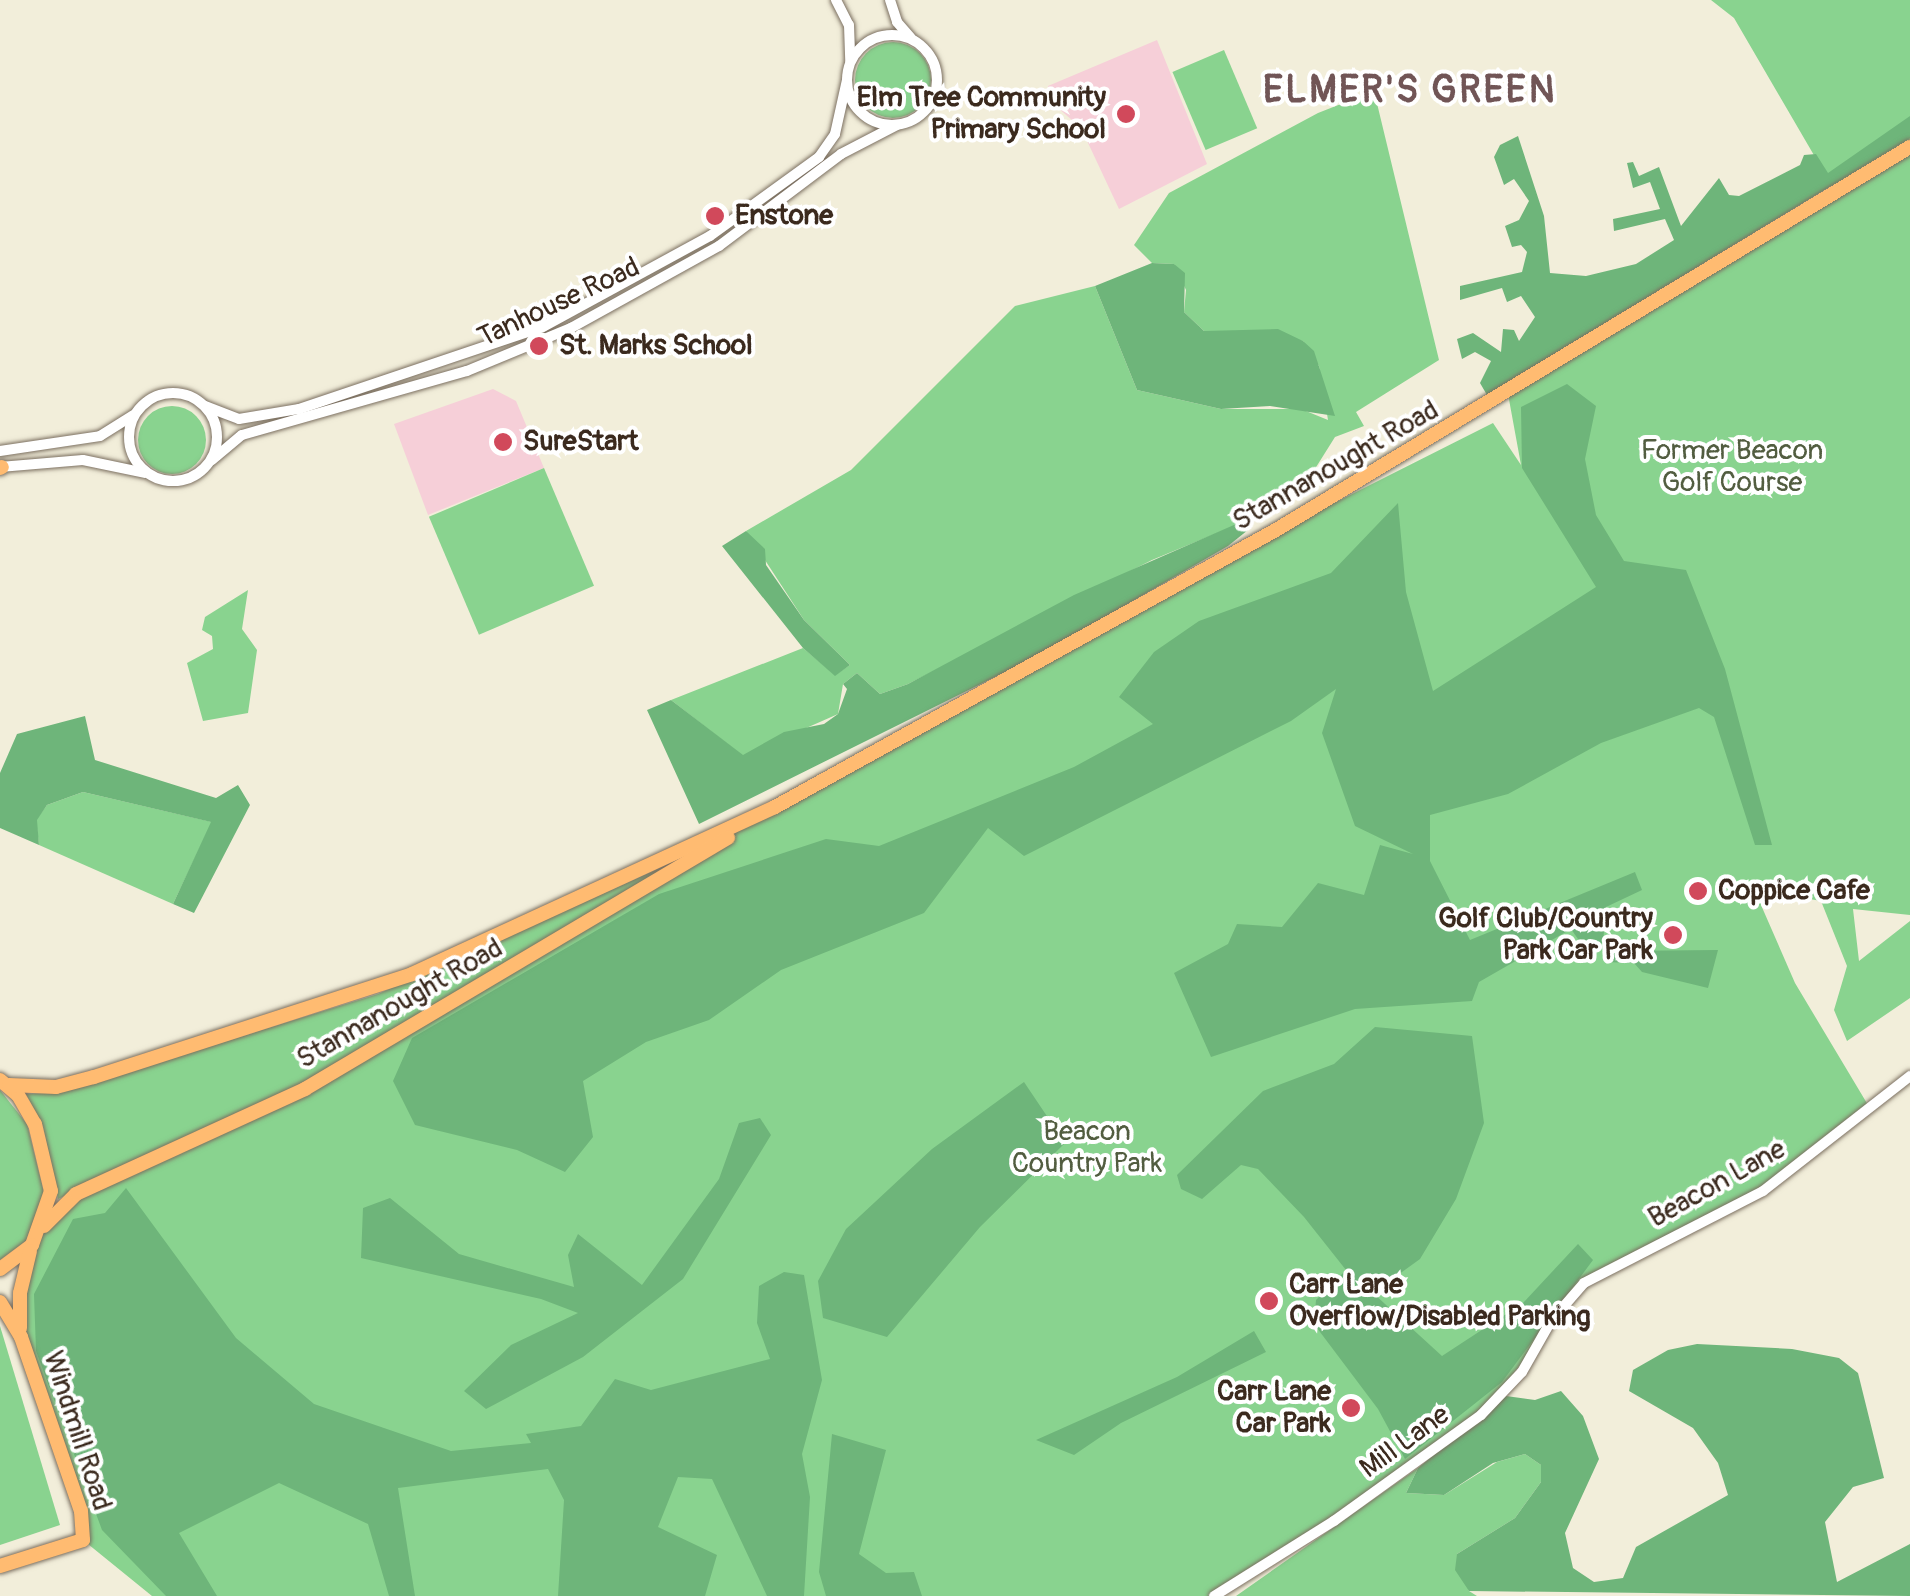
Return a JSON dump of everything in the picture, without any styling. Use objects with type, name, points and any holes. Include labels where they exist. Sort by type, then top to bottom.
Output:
[{"type":"main road","name":"Stannanought Road","points":[[44,1226],[76,1194],[305,1089],[647,890],[775,807],[1478,412],[1910,147]]},
{"type":"main road","name":"Stannanought Road","points":[[5,1082],[56,1087],[94,1077],[412,974],[775,807]]},
{"type":"main road","points":[[0,1269],[32,1246],[44,1226],[50,1176],[35,1124],[5,1082]]},
{"type":"main road","name":"Windmill Road","points":[[21,1337],[20,1293],[32,1246]]},
{"type":"main road","name":"Windmill Road","points":[[0,1302],[21,1337],[81,1511],[83,1540],[0,1566]]},
{"type":"street","name":"Tanhouse Road","points":[[205,406],[239,419],[299,409],[445,365],[560,318],[710,236],[819,157],[832,143],[848,76],[851,35],[836,0]]},
{"type":"street","points":[[890,0],[896,22],[915,41],[933,61],[937,84],[923,114],[897,125],[860,112],[848,76],[874,39],[915,41]]},
{"type":"street","name":"Tanhouse Road","points":[[212,460],[242,435],[467,371],[571,328],[718,246],[840,154],[897,125]]},
{"type":"street","points":[[0,450],[100,436],[171,393],[205,406],[216,426],[212,460],[181,482],[83,460],[0,468]]},
{"type":"street","points":[[137,411],[129,437],[146,473]]},
{"type":"street","name":"Beacon Lane","points":[[1584,1283],[1762,1192],[1910,1076]]},
{"type":"street","name":"Mill Lane","points":[[1214,1596],[1334,1521],[1481,1415],[1522,1372],[1551,1322],[1584,1283]]},
{"type":"shaded area","name":"Elm Tree Community Primary School","points":[[1157,40],[1207,164],[1119,209],[1081,128],[1049,100],[1048,86]]},
{"type":"shaded area","points":[[493,389],[516,401],[544,468],[428,515],[394,424]]},
{"type":"green space","name":"Beacon Country Park","points":[[1711,0],[1910,0],[1910,915],[1853,909],[1859,961],[1910,921],[1910,998],[1847,1041],[1834,1010],[1847,966],[1821,901],[1770,892],[1761,905],[1795,983],[1868,1105],[1763,1191],[1584,1283],[1481,1415],[1218,1596],[152,1596],[83,1540],[18,1304],[44,1226],[61,1205],[305,1089],[647,890],[775,807],[1243,549],[1493,423],[1521,465],[1508,394],[1836,193],[1734,18]]},
{"type":"green space","points":[[893,42],[908,44],[920,53],[929,65],[929,95],[920,107],[908,116],[893,118],[878,116],[866,107],[857,95],[855,80],[857,65],[866,53],[878,44]]},
{"type":"green space","points":[[1224,50],[1257,128],[1206,150],[1172,72]]},
{"type":"green space","points":[[1374,91],[1439,360],[1356,412],[1364,426],[1335,437],[1313,472],[1251,519],[1152,560],[908,684],[880,694],[857,673],[843,684],[838,714],[743,756],[671,700],[803,648],[835,675],[850,665],[804,620],[746,531],[851,470],[1015,306],[1095,286],[1137,390],[1221,409],[1301,409],[1328,420],[1319,366],[1303,341],[1204,331],[1184,312],[1186,290],[1174,264],[1152,263],[1134,245],[1169,193],[1318,113]]},
{"type":"green space","points":[[1910,116],[1910,138],[1487,395],[1480,383],[1491,361],[1475,352],[1462,359],[1457,339],[1473,333],[1501,352],[1503,329],[1514,330],[1519,341],[1535,317],[1521,296],[1507,302],[1502,288],[1460,300],[1460,286],[1522,272],[1527,252],[1521,245],[1512,247],[1505,226],[1519,220],[1529,201],[1514,179],[1504,185],[1494,157],[1500,145],[1518,136],[1544,216],[1550,273],[1586,276],[1636,264],[1674,240],[1665,219],[1614,231],[1613,219],[1660,209],[1650,182],[1633,188],[1627,163],[1633,162],[1639,176],[1659,167],[1681,226],[1719,178],[1729,195],[1739,196],[1800,165],[1804,155],[1816,154],[1828,173]]},
{"type":"green space","points":[[1152,263],[1174,264],[1185,273],[1184,312],[1204,331],[1278,329],[1303,341],[1314,351],[1335,416],[1270,406],[1221,409],[1137,390],[1095,286]]},
{"type":"green space","points":[[1567,384],[1596,406],[1585,459],[1596,515],[1624,561],[1686,570],[1725,669],[1772,845],[1755,845],[1714,717],[1699,708],[1601,743],[1508,794],[1430,815],[1430,861],[1470,940],[1635,872],[1642,890],[1606,907],[1603,943],[1585,949],[1571,929],[1479,982],[1472,1001],[1355,1009],[1211,1057],[1174,973],[1228,944],[1237,924],[1282,927],[1318,883],[1364,895],[1380,845],[1413,854],[1355,826],[1322,733],[1336,689],[1291,721],[1024,856],[988,828],[924,913],[781,970],[709,1020],[646,1042],[583,1081],[593,1137],[565,1172],[517,1150],[415,1125],[393,1081],[412,1038],[659,894],[826,839],[879,846],[1074,767],[1153,724],[1119,697],[1154,652],[1199,621],[1331,573],[1398,503],[1406,592],[1433,691],[1596,587],[1522,468],[1521,407]]},
{"type":"green space","points":[[172,406],[185,408],[196,416],[204,427],[204,453],[196,464],[185,472],[172,474],[159,472],[148,464],[140,453],[138,440],[140,427],[148,416],[159,408]]},
{"type":"green space","points":[[544,468],[594,586],[479,635],[429,517]]},
{"type":"green space","points":[[1243,521],[1248,530],[1228,546],[1041,654],[699,824],[647,710],[671,700],[743,755],[784,732],[824,724],[838,714],[847,689],[843,684],[857,673],[880,694],[908,684],[1074,595]]},
{"type":"green space","points":[[746,531],[765,549],[766,565],[804,620],[850,665],[835,676],[803,648],[722,546]]},
{"type":"green space","points":[[248,590],[242,629],[257,650],[248,713],[203,721],[187,663],[213,649],[212,636],[202,630],[205,617]]},
{"type":"green space","points":[[85,716],[95,760],[216,798],[238,785],[250,805],[194,913],[173,904],[211,822],[83,792],[47,805],[37,820],[39,845],[0,828],[0,773],[17,734]]},
{"type":"green space","points":[[83,792],[212,822],[173,904],[39,845],[36,820],[47,805]]},
{"type":"green space","points":[[685,857],[294,1090],[58,1199],[43,1126],[26,1094],[63,1092],[378,994]]},
{"type":"green space","points":[[1610,946],[1611,951],[1718,950],[1708,988],[1642,972],[1634,963],[1604,962]]},
{"type":"green space","points":[[1375,1027],[1472,1036],[1484,1123],[1456,1199],[1420,1259],[1373,1293],[1442,1356],[1523,1303],[1578,1244],[1593,1260],[1502,1382],[1405,1459],[1378,1409],[1314,1324],[1316,1300],[1346,1270],[1304,1217],[1258,1169],[1241,1165],[1202,1199],[1181,1189],[1177,1175],[1263,1091],[1334,1064]]},
{"type":"green space","points":[[1024,1082],[1065,1143],[980,1227],[887,1337],[823,1318],[818,1281],[846,1229],[932,1149]]},
{"type":"green space","points":[[0,1090],[27,1124],[44,1193],[26,1241],[0,1260]]},
{"type":"green space","points":[[760,1118],[771,1135],[683,1279],[583,1357],[486,1409],[464,1391],[511,1345],[578,1313],[541,1299],[361,1258],[363,1208],[390,1198],[459,1254],[574,1287],[568,1255],[578,1234],[642,1285],[719,1179],[739,1123]]},
{"type":"green space","points":[[126,1188],[236,1338],[314,1404],[451,1451],[531,1443],[526,1434],[581,1426],[615,1379],[651,1390],[770,1359],[757,1323],[759,1286],[784,1272],[804,1275],[822,1380],[802,1454],[810,1497],[804,1596],[767,1596],[712,1479],[678,1477],[658,1527],[717,1555],[705,1596],[558,1596],[564,1500],[548,1469],[398,1488],[415,1596],[389,1596],[368,1524],[279,1483],[179,1533],[217,1596],[166,1596],[102,1530],[36,1351],[34,1294],[73,1219],[105,1213]]},
{"type":"green space","points":[[0,1326],[60,1525],[0,1545]]},
{"type":"green space","points":[[1254,1331],[1266,1352],[1121,1423],[1074,1455],[1036,1440],[1177,1377]]},
{"type":"green space","points":[[1697,1344],[1792,1349],[1839,1358],[1858,1373],[1884,1478],[1853,1487],[1825,1522],[1837,1582],[1910,1544],[1910,1596],[1469,1591],[1455,1570],[1457,1554],[1515,1518],[1541,1482],[1541,1465],[1525,1454],[1493,1463],[1444,1495],[1406,1493],[1418,1468],[1506,1396],[1535,1400],[1561,1391],[1583,1416],[1599,1459],[1565,1533],[1573,1568],[1594,1582],[1623,1578],[1636,1547],[1728,1495],[1718,1463],[1693,1428],[1629,1391],[1633,1370],[1668,1350]]},
{"type":"green space","points":[[832,1434],[886,1450],[859,1554],[886,1573],[914,1572],[922,1596],[826,1596],[819,1572]]},
{"type":"green space","points":[[1525,1454],[1541,1465],[1541,1482],[1515,1518],[1457,1554],[1469,1591],[1477,1596],[1236,1596],[1418,1468],[1406,1493],[1444,1495],[1497,1462]]},
{"type":"place","name":"Elm Tree Community Primary School","points":[[1126,114]]},
{"type":"place","name":"Enstone","points":[[715,216]]},
{"type":"place","name":"St. Marks School","points":[[539,346]]},
{"type":"place","name":"SureStart","points":[[503,442]]},
{"type":"place","name":"Coppice Cafe","points":[[1698,891]]},
{"type":"place","name":"Golf Club/Country Park Car Park","points":[[1673,935]]},
{"type":"place","name":"Carr Lane Overflow/Disabled Parking","points":[[1269,1301]]},
{"type":"place","name":"Carr Lane Car Park","points":[[1351,1408]]},
{"type":"district","name":"ELMER'S GREEN","points":[[1410,91]]},
{"type":"park label","name":"Former Beacon Golf Course","points":[[1732,467]]}]
